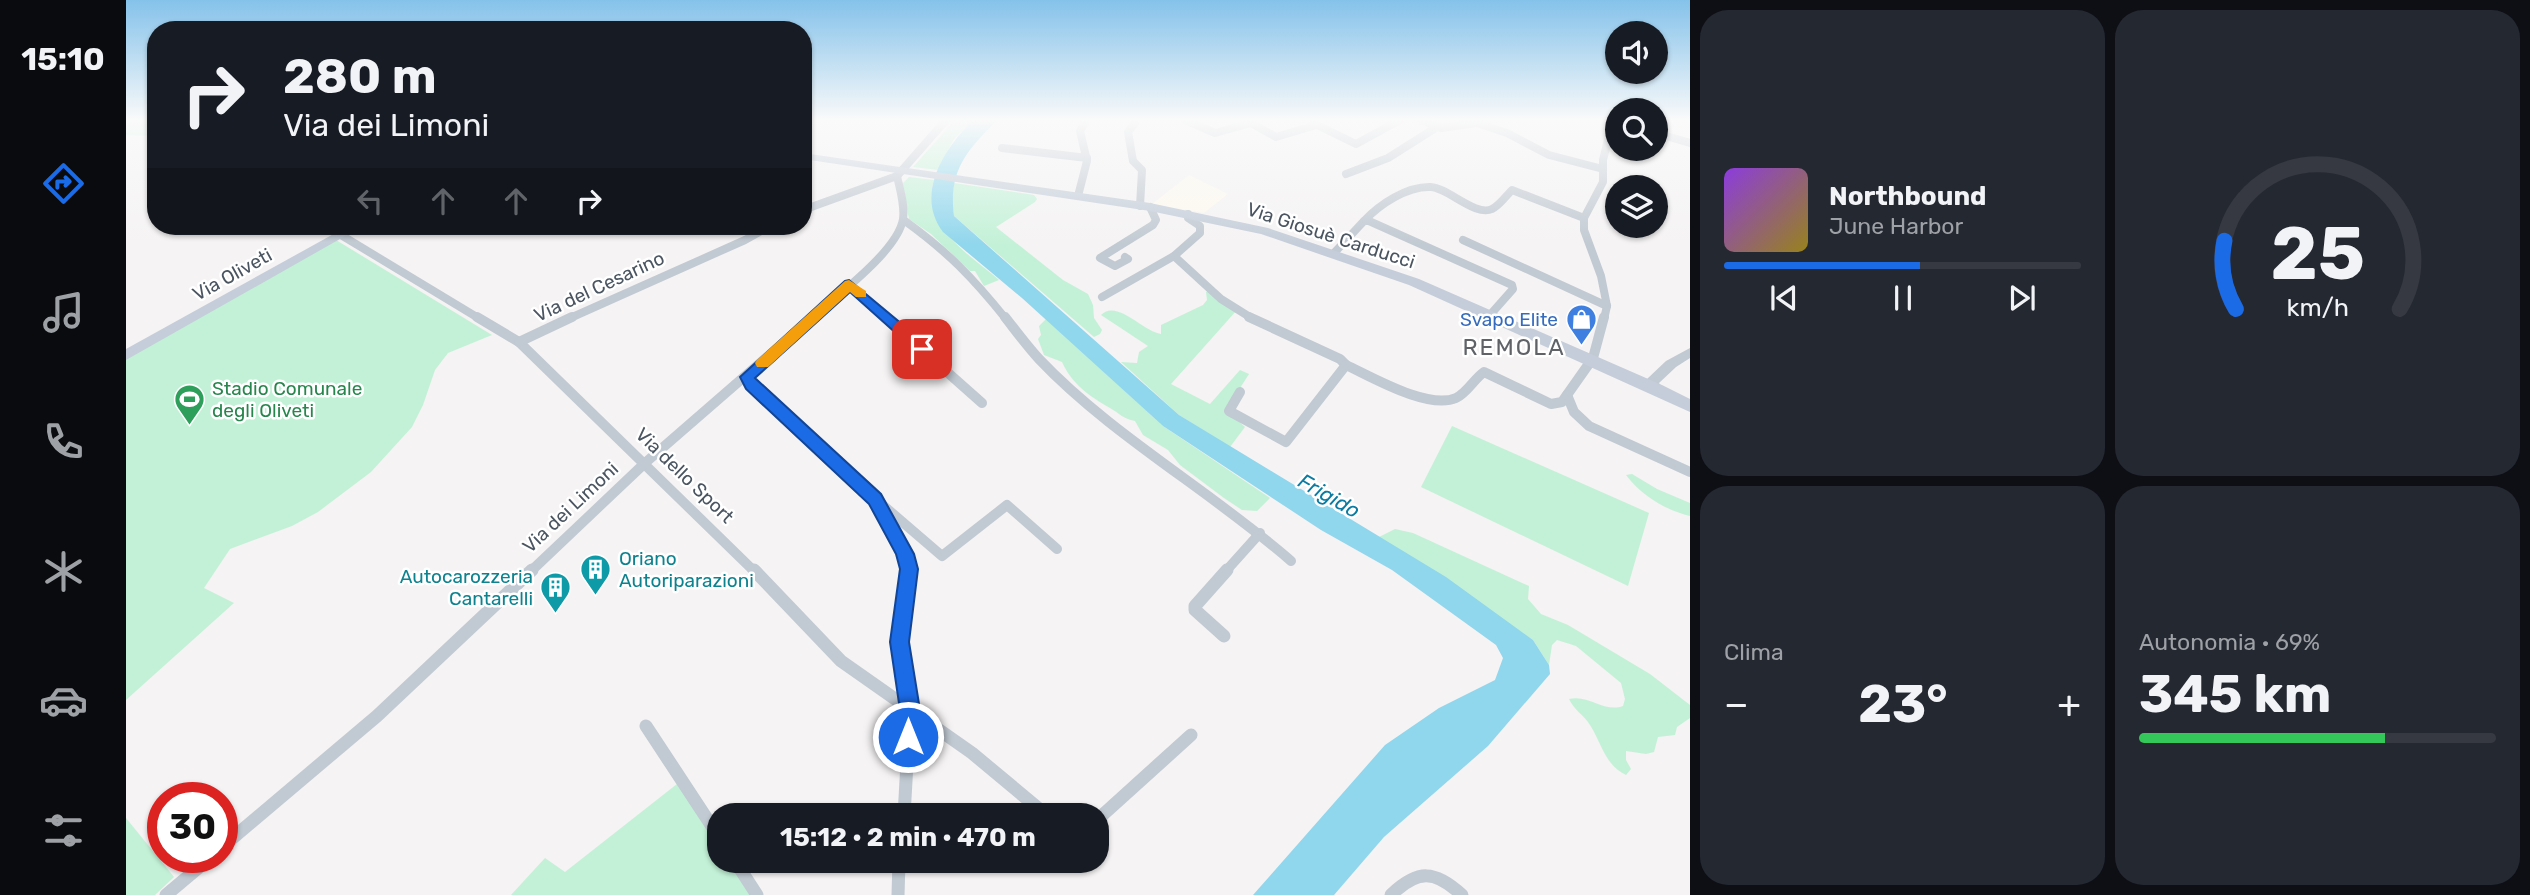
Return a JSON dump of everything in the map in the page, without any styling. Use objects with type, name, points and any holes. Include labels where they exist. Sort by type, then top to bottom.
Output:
[{"type":"main road","name":"Via Giosuè Carducci","points":[[837,162],[1078,196],[1188,214],[1264,231],[1334,253],[1490,314],[1690,406]]},
{"type":"main road","name":"Via Oliveti","points":[[126,355],[339,235]]},
{"type":"main road","name":"Via Giosuè Carducci","points":[[1592,359],[1637,375]]},
{"type":"street","points":[[812,207],[903,173],[912,162]]},
{"type":"street","points":[[1078,196],[1086,162]]},
{"type":"street","points":[[1125,257],[1128,259],[1115,266],[1100,258],[1155,223],[1155,215],[1145,207],[1142,170],[1134,162]]},
{"type":"street","points":[[1346,174],[1378,162]]},
{"type":"street","points":[[1575,162],[1603,169]]},
{"type":"street","points":[[1174,256],[1221,299],[1251,318],[1408,392],[1441,401],[1454,400],[1484,372],[1551,404],[1562,402],[1592,359],[1607,306],[1601,276],[1584,230],[1584,218],[1603,182],[1605,162]]},
{"type":"street","points":[[903,173],[905,221],[941,247],[970,274],[1016,335],[1039,359],[1112,423],[1260,533],[1291,561]]},
{"type":"street","points":[[1334,253],[1379,205],[1401,194],[1432,187],[1483,211],[1493,209],[1512,190],[1584,218]]},
{"type":"street","points":[[1102,297],[1174,256],[1200,233],[1202,229],[1188,218],[1188,214]]},
{"type":"street","name":"Via dei Limoni","points":[[238,833],[377,716],[645,463],[747,377],[849,285],[882,254],[905,221]]},
{"type":"street","points":[[1364,221],[1511,285],[1513,289],[1490,314]]},
{"type":"street","name":"Via dello Sport","points":[[343,235],[519,342],[737,553],[841,661],[972,752],[1032,803]]},
{"type":"street","name":"Via del Cesarino","points":[[519,342],[754,235]]},
{"type":"street","points":[[1463,240],[1607,306]]},
{"type":"street","points":[[849,285],[982,403]]},
{"type":"street","points":[[1637,375],[1683,359]]},
{"type":"street","points":[[1661,391],[1652,382],[1683,359]]},
{"type":"street","points":[[1240,393],[1229,411],[1286,442],[1346,365]]},
{"type":"street","points":[[747,377],[751,386],[942,556],[1007,505],[1057,549]]},
{"type":"street","points":[[1567,395],[1574,412],[1589,426],[1690,472]]},
{"type":"street","points":[[875,499],[905,554],[909,569],[899,642],[910,710],[905,803]]},
{"type":"street","points":[[1224,636],[1195,610],[1195,606],[1260,533]]},
{"type":"street","points":[[646,726],[707,819]]},
{"type":"street","points":[[1109,809],[1191,735]]},
{"type":"street","points":[[166,895],[192,873]]},
{"type":"street","points":[[743,873],[757,895]]},
{"type":"street","points":[[898,895],[899,873]]},
{"type":"street","points":[[1391,895],[1408,879],[1420,874],[1436,876],[1462,895]]},
{"type":"shaded area","points":[[1189,175],[1228,194],[1204,213],[1152,204]]},
{"type":"green space","points":[[918,162],[942,162],[938,170],[913,167]]},
{"type":"green space","points":[[909,177],[934,180],[934,211],[941,225],[950,238],[999,280],[984,286],[975,271],[970,271],[931,234],[909,219],[902,184]]},
{"type":"green space","points":[[954,183],[1034,195],[1037,199],[1035,202],[996,227],[1063,280],[1088,294],[1093,305],[1094,318],[1102,330],[1100,334],[1094,337],[954,216],[951,195]]},
{"type":"green space","points":[[336,240],[492,335],[448,353],[435,370],[412,427],[371,472],[318,512],[292,526],[230,549],[204,588],[234,603],[126,700],[126,359]]},
{"type":"green space","points":[[1210,291],[1237,310],[1171,384],[1210,404],[1240,370],[1249,374],[1226,410],[1245,427],[1230,447],[1179,415],[1121,362],[1137,363],[1139,352],[1148,346],[1101,315],[1107,311],[1122,313],[1161,334],[1161,325],[1203,305],[1207,300],[1206,292]]},
{"type":"green space","points":[[1046,319],[1163,426],[1270,498],[1257,511],[1242,510],[1180,465],[1168,450],[1143,435],[1135,421],[1088,394],[1071,377],[1062,362],[1044,355],[1038,339],[1041,335],[1039,326]]},
{"type":"green space","points":[[1452,426],[1649,513],[1628,586],[1421,487]]},
{"type":"green space","points":[[1632,474],[1657,489],[1690,503],[1690,516],[1654,501],[1626,475]]},
{"type":"green space","points":[[1395,529],[1413,533],[1529,586],[1528,599],[1541,614],[1568,625],[1650,674],[1690,705],[1690,718],[1677,727],[1675,735],[1658,737],[1654,752],[1646,754],[1626,751],[1626,760],[1631,769],[1626,775],[1619,771],[1609,760],[1588,721],[1569,699],[1583,699],[1616,708],[1623,706],[1625,699],[1621,683],[1576,646],[1557,640],[1552,645],[1549,665],[1533,640],[1379,537]]},
{"type":"green space","points":[[677,784],[707,828],[707,873],[737,873],[751,895],[511,895],[545,858],[565,872]]},
{"type":"green space","points":[[126,818],[147,844],[147,873],[171,873],[174,877],[155,895],[126,895]]},
{"type":"water","points":[[942,162],[962,162],[954,186],[954,216],[1179,415],[1446,577],[1533,640],[1549,665],[1550,674],[1488,746],[1384,837],[1334,895],[1253,895],[1385,745],[1439,708],[1495,680],[1503,658],[1496,645],[1392,570],[1321,530],[1163,426],[1022,298],[943,232],[935,217],[932,202],[932,187]]},
{"type":"slow traffic","points":[[762,363],[849,285],[861,294]]},
{"type":"place","name":"Svapo Elite","points":[[1581,346]]},
{"type":"place","name":"Stadio Comunale degli Oliveti","points":[[189,426]]},
{"type":"place","name":"Oriano Autoriparazioni","points":[[596,596]]},
{"type":"place","name":"Autocarozzeria Cantarelli","points":[[556,614]]},
{"type":"district","name":"REMOLA","points":[[1514,347]]},
{"type":"route","points":[[908,737],[910,710],[899,642],[909,569],[905,554],[875,499],[751,386],[747,377],[849,285],[922,349]]},
{"type":"water label","name":"Frigido","points":[[1329,496]]}]
